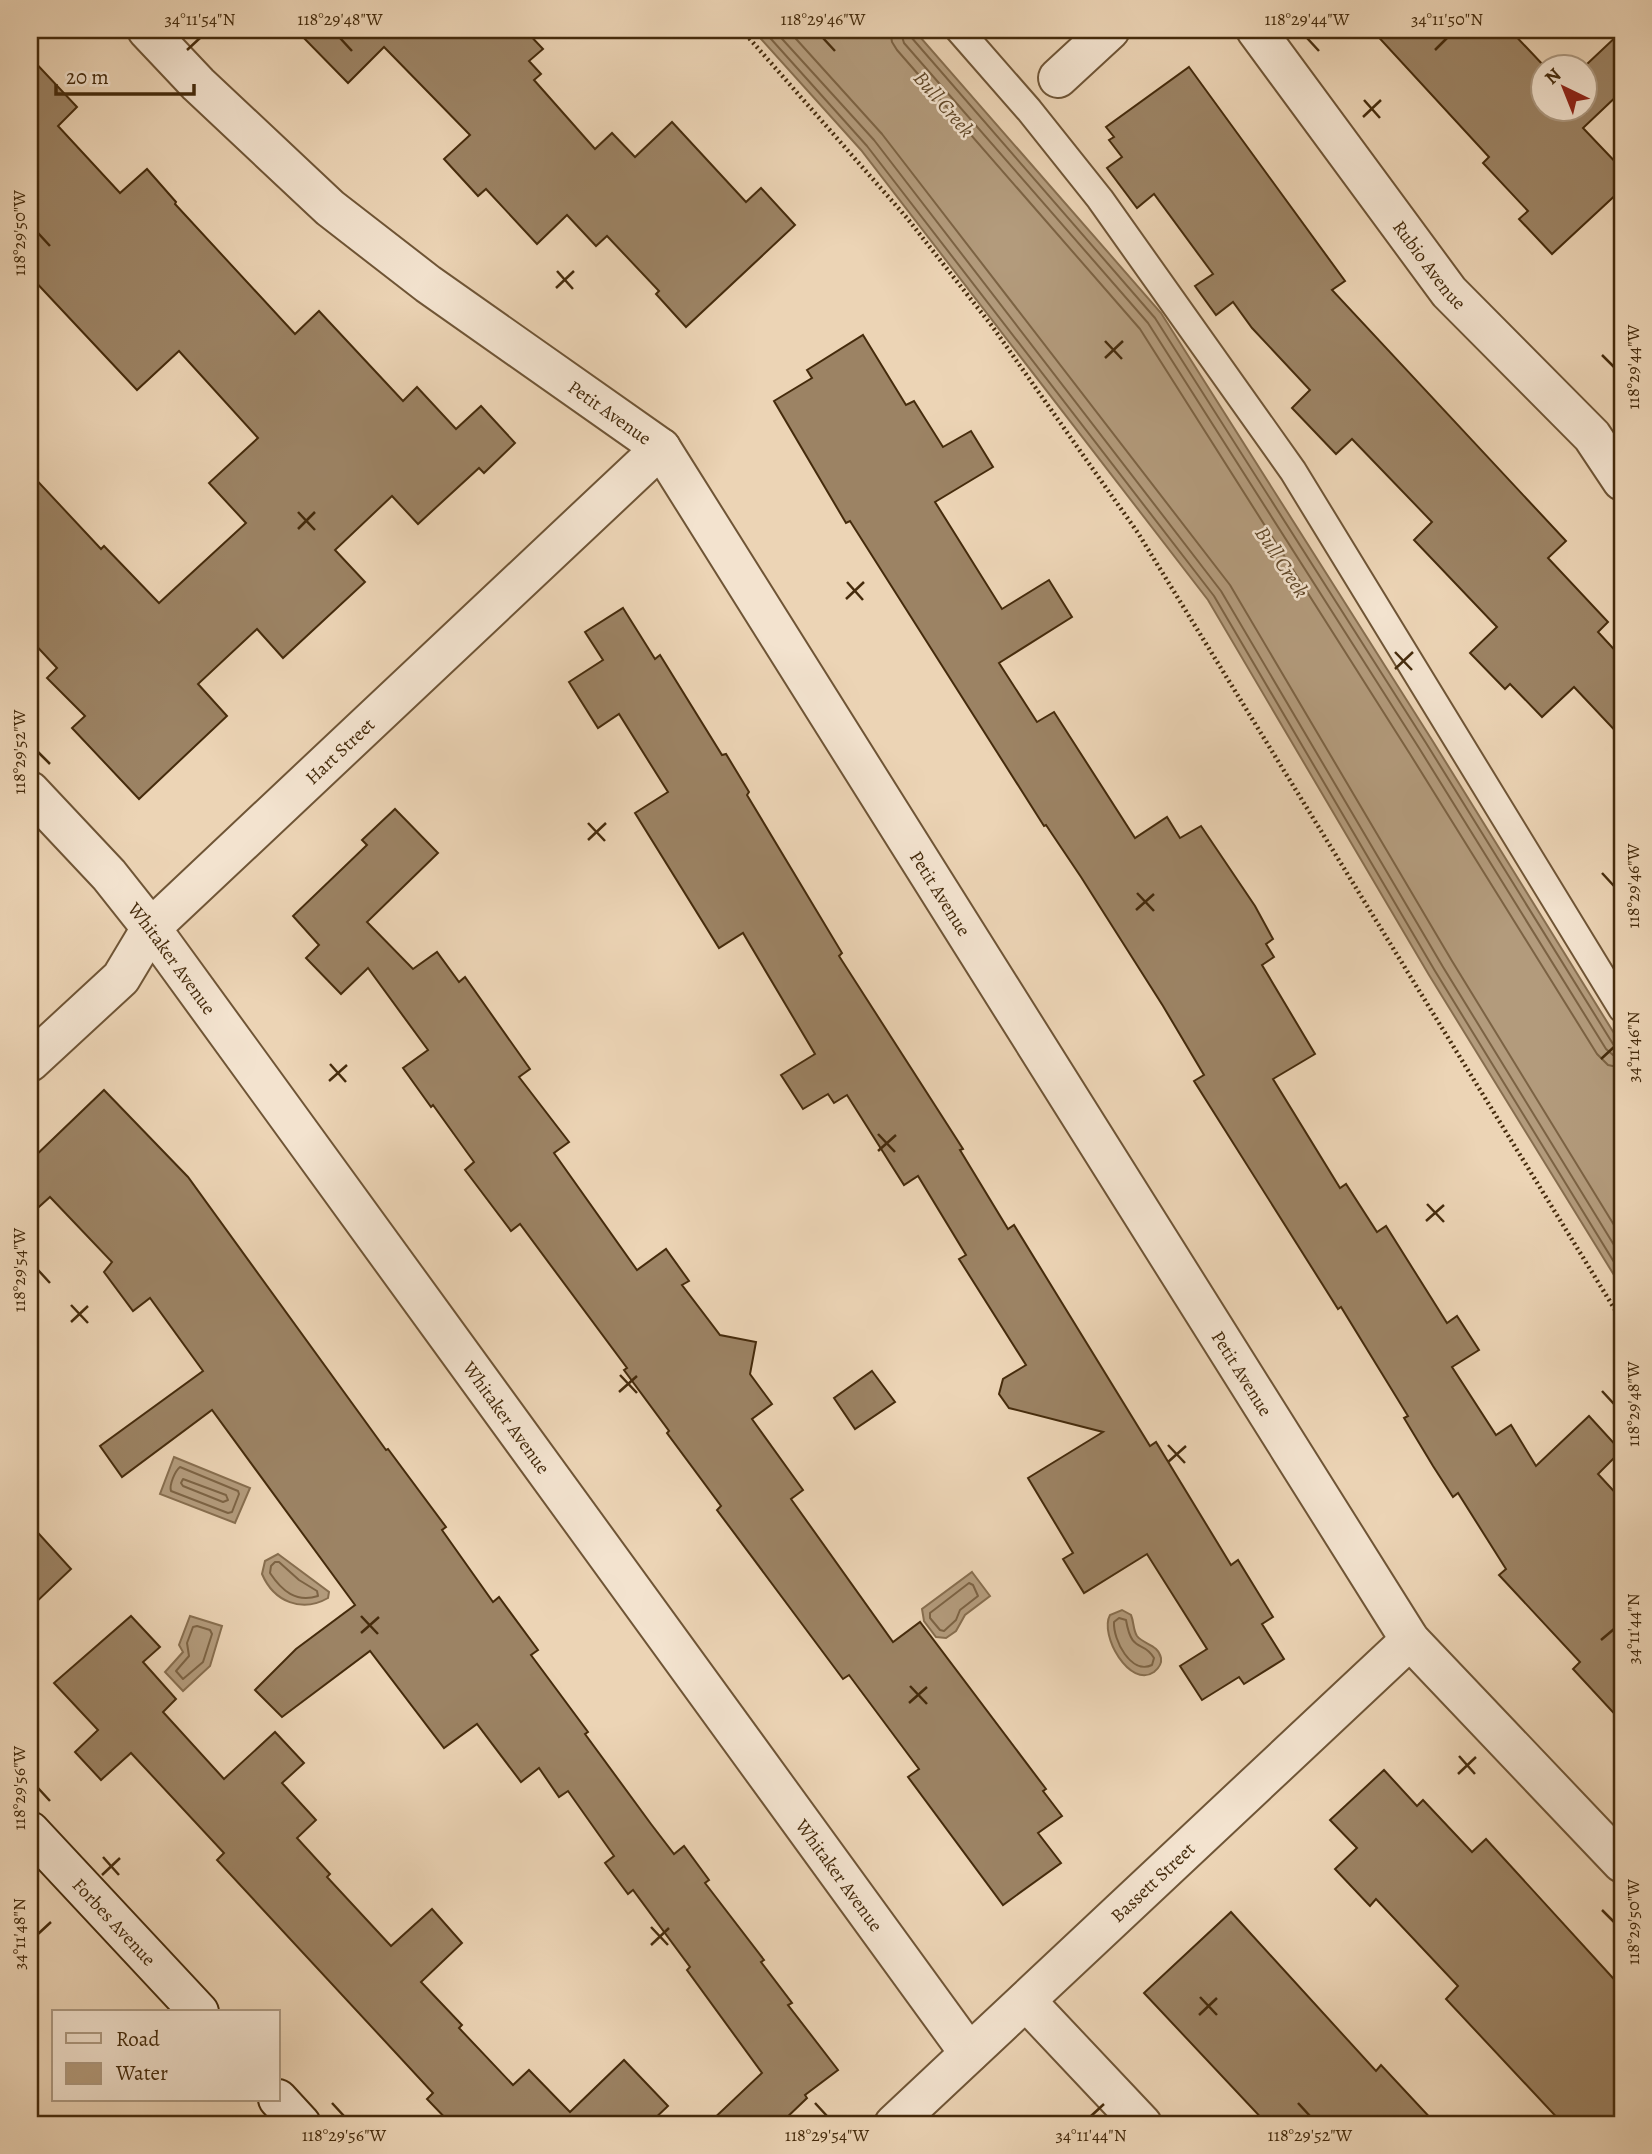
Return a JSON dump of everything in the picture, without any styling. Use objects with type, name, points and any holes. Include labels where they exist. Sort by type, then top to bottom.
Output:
[{"type":"street","name":"Petit Avenue","points":[[147,30],[198,84],[330,208],[428,284],[661,448],[1410,1640],[1622,1863]]},
{"type":"street","points":[[1058,78],[1110,30]]},
{"type":"street","name":"Rubio Avenue","points":[[1256,30],[1449,292],[1592,436],[1622,481]]},
{"type":"street","name":"Hart Street","points":[[30,1062],[121,978],[151,928],[661,448]]},
{"type":"street","name":"Whitaker Avenue","points":[[30,791],[109,875],[151,928],[969,2053]]},
{"type":"street","name":"Bassett Street","points":[[894,2124],[1410,1640]]},
{"type":"street","name":"Forbes Avenue","points":[[30,1830],[197,2010]]},
{"type":"street","points":[[1026,2001],[1142,2124]]},
{"type":"street","points":[[280,2101],[301,2124]]},
{"type":"lane","points":[[959,30],[1029,110],[1100,199],[1293,471],[1622,1009]]},
{"type":"path","points":[[742,30],[907,218],[984,315],[1139,533],[1622,1321]]},
{"type":"water","name":"Bull Creek","points":[[753,30],[914,30],[1161,313],[1622,1046],[1622,1288],[1429,975],[1208,600],[861,150]]},
{"type":"water","points":[[174,1457],[250,1488],[235,1523],[160,1494]]},
{"type":"water","points":[[278,1554],[329,1592],[328,1598],[308,1605],[299,1604],[281,1598],[274,1592],[262,1574],[265,1561]]},
{"type":"water","points":[[972,1572],[990,1596],[965,1615],[956,1631],[946,1638],[936,1637],[924,1621],[922,1609]]},
{"type":"water","points":[[1122,1610],[1131,1615],[1137,1636],[1159,1653],[1161,1664],[1154,1672],[1145,1675],[1135,1673],[1127,1667],[1113,1646],[1109,1635],[1110,1615]]},
{"type":"water","points":[[190,1616],[222,1626],[210,1666],[183,1691],[165,1672],[183,1652],[179,1645]]},
{"type":"building","points":[[296,30],[525,30],[543,49],[529,61],[541,74],[534,80],[595,149],[612,133],[635,157],[672,122],[746,202],[761,188],[795,225],[686,327],[656,294],[659,291],[607,236],[596,246],[567,215],[537,244],[486,189],[478,196],[444,159],[470,135],[384,47],[348,83]]},
{"type":"building","points":[[1372,30],[1510,30],[1531,52],[1530,122],[1589,122],[1583,128],[1622,169],[1622,189],[1552,254],[1519,219],[1528,211],[1483,163],[1489,157]]},
{"type":"building","points":[[1622,31],[1622,91],[1600,112],[1600,52]]},
{"type":"building","points":[[30,57],[77,107],[58,126],[120,193],[147,169],[175,204],[295,334],[319,311],[403,401],[417,387],[456,429],[481,406],[515,443],[484,473],[479,468],[418,524],[392,496],[335,550],[365,582],[283,658],[257,629],[198,684],[227,716],[139,799],[72,728],[85,716],[47,678],[57,668],[30,639],[30,473],[101,549],[104,546],[159,603],[246,523],[209,483],[258,438],[179,351],[137,390],[30,276]]},
{"type":"building","points":[[1189,67],[1345,281],[1332,290],[1566,541],[1548,558],[1608,622],[1598,632],[1622,658],[1622,738],[1574,687],[1542,717],[1510,684],[1505,689],[1470,653],[1497,627],[1414,540],[1432,522],[1352,439],[1336,454],[1292,408],[1310,390],[1252,328],[1233,302],[1216,315],[1195,286],[1213,274],[1154,194],[1137,208],[1107,168],[1122,157],[1109,140],[1114,137],[1106,127]]},
{"type":"building","points":[[863,335],[906,405],[914,401],[943,447],[971,431],[993,467],[935,502],[1002,609],[1049,580],[1072,617],[999,663],[1037,722],[1054,712],[1135,838],[1167,817],[1180,838],[1201,826],[1255,906],[1273,939],[1266,944],[1274,957],[1262,965],[1315,1054],[1273,1079],[1340,1188],[1346,1184],[1377,1232],[1386,1226],[1447,1323],[1457,1316],[1479,1350],[1452,1367],[1496,1435],[1511,1425],[1536,1466],[1589,1416],[1621,1451],[1598,1474],[1622,1500],[1622,1722],[1573,1669],[1580,1662],[1499,1575],[1506,1569],[1458,1493],[1453,1497],[1433,1466],[1404,1418],[1408,1416],[1341,1307],[1338,1309],[1194,1081],[1204,1075],[1163,1006],[1081,877],[1046,825],[1044,826],[850,521],[846,523],[774,401],[812,378],[807,370]]},
{"type":"building","points":[[623,608],[655,659],[660,655],[722,755],[726,754],[749,792],[747,795],[842,953],[839,956],[963,1149],[960,1150],[1008,1229],[1014,1225],[1150,1446],[1156,1442],[1231,1565],[1238,1560],[1273,1617],[1262,1624],[1284,1659],[1244,1684],[1239,1677],[1202,1700],[1180,1666],[1207,1649],[1147,1554],[1084,1593],[1063,1559],[1073,1553],[1028,1478],[1103,1432],[1009,1408],[999,1394],[1003,1379],[1026,1365],[959,1259],[966,1255],[918,1176],[904,1185],[847,1095],[834,1103],[828,1094],[803,1109],[781,1075],[815,1054],[743,933],[719,948],[635,813],[668,792],[619,714],[598,728],[569,682],[603,660],[585,632]]},
{"type":"building","points":[[395,809],[438,853],[367,922],[413,969],[437,952],[459,982],[465,977],[530,1069],[519,1077],[569,1142],[554,1153],[637,1270],[666,1249],[689,1281],[682,1285],[720,1335],[756,1342],[750,1374],[772,1404],[752,1419],[803,1490],[791,1499],[893,1642],[920,1622],[1046,1789],[1043,1791],[1062,1816],[1038,1833],[1061,1863],[1003,1905],[908,1777],[919,1769],[849,1675],[843,1679],[717,1510],[721,1506],[624,1370],[627,1368],[520,1224],[511,1231],[465,1170],[474,1162],[403,1068],[428,1050],[368,968],[341,994],[306,958],[319,945],[293,916],[367,845],[362,840]]},
{"type":"building","points":[[104,1090],[188,1177],[386,1450],[388,1449],[446,1527],[442,1530],[493,1602],[499,1597],[538,1650],[531,1655],[651,1824],[674,1854],[684,1846],[709,1880],[705,1883],[764,1960],[761,1962],[792,2003],[788,2005],[838,2070],[805,2095],[807,2098],[780,2124],[708,2124],[762,2073],[687,1970],[690,1967],[633,1890],[628,1894],[605,1863],[614,1856],[568,1791],[559,1797],[539,1768],[521,1782],[477,1724],[444,1748],[370,1651],[282,1717],[255,1690],[296,1649],[355,1605],[212,1410],[122,1477],[100,1446],[203,1371],[150,1298],[133,1311],[104,1272],[112,1262],[50,1197],[30,1215],[30,1161]]},
{"type":"building","points":[[872,1371],[895,1402],[855,1429],[834,1398]]},
{"type":"building","points":[[30,1524],[71,1569],[30,1608]]},
{"type":"building","points":[[131,1616],[160,1647],[143,1662],[176,1699],[163,1712],[224,1779],[275,1732],[304,1763],[282,1783],[316,1820],[297,1838],[330,1874],[327,1877],[391,1946],[432,1909],[462,1943],[421,1982],[462,2025],[459,2028],[513,2085],[529,2070],[570,2112],[624,2060],[668,2106],[649,2124],[451,2124],[427,2099],[433,2093],[217,1860],[224,1853],[131,1753],[101,1780],[75,1752],[98,1730],[54,1683]]},
{"type":"building","points":[[1384,1770],[1417,1806],[1423,1800],[1472,1852],[1486,1839],[1622,1988],[1622,2124],[1563,2124],[1446,1999],[1458,1986],[1376,1899],[1370,1906],[1335,1869],[1357,1848],[1330,1820]]},
{"type":"building","points":[[1231,1912],[1376,2071],[1381,2065],[1436,2124],[1267,2124],[1144,1993]]}]
